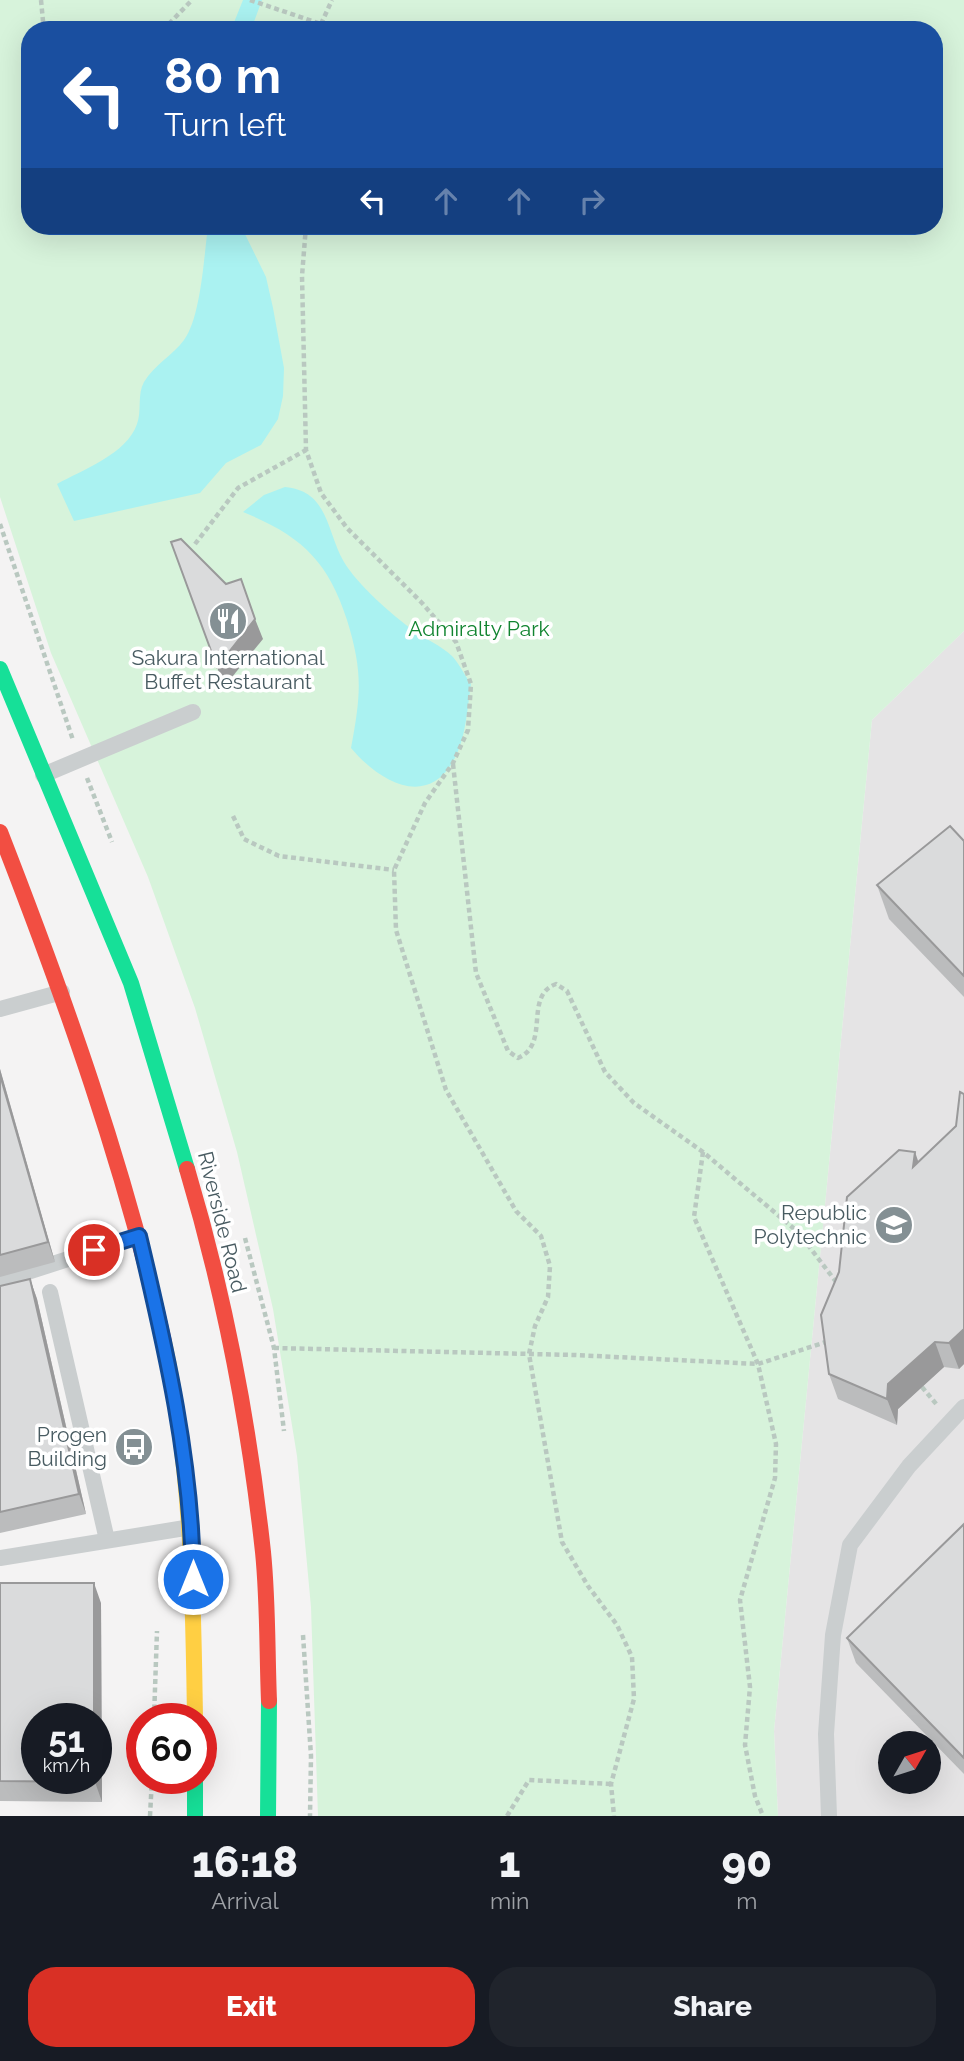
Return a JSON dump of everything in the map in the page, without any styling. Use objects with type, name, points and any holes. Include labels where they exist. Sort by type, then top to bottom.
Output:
[{"type":"main road","name":"Riverside Road","points":[[0,669],[131,982],[210,1247],[247,1436],[263,1554],[269,1706],[268,1816]]},
{"type":"main road","points":[[0,832],[64,991],[139,1236],[167,1355],[185,1452],[193,1527],[195,1703]]},
{"type":"main road","points":[[195,1794],[195,1816]]},
{"type":"lane","points":[[43,775],[193,712]]},
{"type":"lane","points":[[0,1009],[64,991]]},
{"type":"lane","points":[[0,1281],[139,1236]]},
{"type":"lane","points":[[50,1292],[107,1540]]},
{"type":"lane","points":[[829,1816],[826,1734],[833,1635],[850,1545],[909,1466],[964,1407]]},
{"type":"lane","points":[[0,1558],[193,1527]]},
{"type":"path","points":[[41,0],[43,21]]},
{"type":"path","points":[[172,21],[192,0]]},
{"type":"path","points":[[250,0],[305,21]]},
{"type":"path","points":[[323,21],[332,0]]},
{"type":"path","points":[[305,235],[302,276],[306,450],[321,493],[346,528],[422,603],[456,642],[471,684],[468,730],[453,763],[425,803],[394,870],[396,930],[446,1090],[516,1211],[541,1236],[550,1266],[548,1297],[534,1326],[528,1354],[562,1542],[588,1586],[617,1625],[632,1657],[634,1699],[611,1784],[614,1816]]},
{"type":"path","points":[[195,544],[238,488],[306,450]]},
{"type":"path","points":[[0,524],[63,709]]},
{"type":"path","points":[[453,763],[476,973],[508,1051],[518,1058],[529,1053],[535,1042],[540,996],[556,984],[567,991],[605,1072],[635,1103],[703,1152],[798,1232],[840,1286]]},
{"type":"path","points":[[233,816],[244,839],[279,856],[394,870]]},
{"type":"path","points":[[703,1152],[694,1217],[758,1364],[776,1444],[775,1478],[740,1600],[750,1687],[745,1745],[755,1796],[763,1816]]},
{"type":"path","points":[[274,1348],[528,1354],[758,1364],[830,1340]]},
{"type":"path","points":[[508,1816],[529,1780],[611,1784]]},
{"type":"path","points":[[150,1816],[151,1794]]},
{"type":"shaded area","name":"Republic Polytechnic","points":[[964,631],[964,1816],[778,1816],[774,1731],[872,720]]},
{"type":"green space","name":"Admiralty Park","points":[[0,0],[964,0],[964,631],[872,720],[774,1731],[778,1816],[318,1816],[311,1607],[297,1456],[273,1309],[237,1152],[195,1008],[148,877],[51,653],[0,497]]},
{"type":"water","points":[[243,0],[262,0],[254,21],[235,21]]},
{"type":"water","points":[[207,235],[245,235],[266,277],[284,368],[283,396],[278,419],[261,445],[226,463],[200,493],[74,521],[57,484],[103,460],[132,435],[137,424],[144,382],[180,345],[190,330],[201,286]]},
{"type":"water","points":[[285,487],[299,490],[318,504],[344,562],[357,580],[395,616],[453,657],[471,684],[465,725],[457,754],[441,777],[428,784],[415,787],[387,778],[374,770],[351,748],[357,713],[358,669],[347,620],[331,581],[321,566],[296,540],[243,512],[264,495]]},
{"type":"building","name":"Sakura International Buffet Restaurant","points":[[181,539],[226,584],[241,579],[255,619],[217,667],[171,542]]},
{"type":"building","points":[[950,826],[964,841],[964,976],[877,885]]},
{"type":"building","points":[[0,1075],[48,1242],[0,1255]]},
{"type":"building","points":[[960,1092],[964,1094],[964,1329],[949,1343],[935,1342],[888,1384],[887,1399],[829,1374],[821,1315],[839,1272],[847,1197],[899,1150],[915,1152],[913,1167],[956,1126]]},
{"type":"building","points":[[30,1279],[79,1494],[0,1512],[0,1286]]},
{"type":"building","points":[[964,1524],[964,1758],[942,1735],[942,1731],[938,1731],[847,1638]]},
{"type":"building","points":[[0,1583],[94,1583],[94,1703],[21,1703],[21,1781],[0,1781]]},
{"type":"traffic: fast","points":[[0,669],[131,983],[187,1169]]},
{"type":"traffic: fast","points":[[268,1816],[269,1701]]},
{"type":"traffic: fast","points":[[195,1794],[195,1816]]},
{"type":"traffic: slow","points":[[164,1342],[186,1483],[192,1576],[195,1703]]},
{"type":"traffic: jam","points":[[0,832],[92,1084],[131,1212],[164,1342]]},
{"type":"traffic: jam","points":[[187,1169],[213,1263],[243,1407],[265,1570],[269,1701]]},
{"type":"place","name":"Sakura International Buffet Restaurant","points":[[228,621]]},
{"type":"place","name":"Republic Polytechnic","points":[[894,1225]]},
{"type":"place","name":"Progen Building","points":[[134,1447]]},
{"type":"route","points":[[94,1250],[139,1236],[167,1355],[185,1452],[193,1527],[193,1579]]}]
